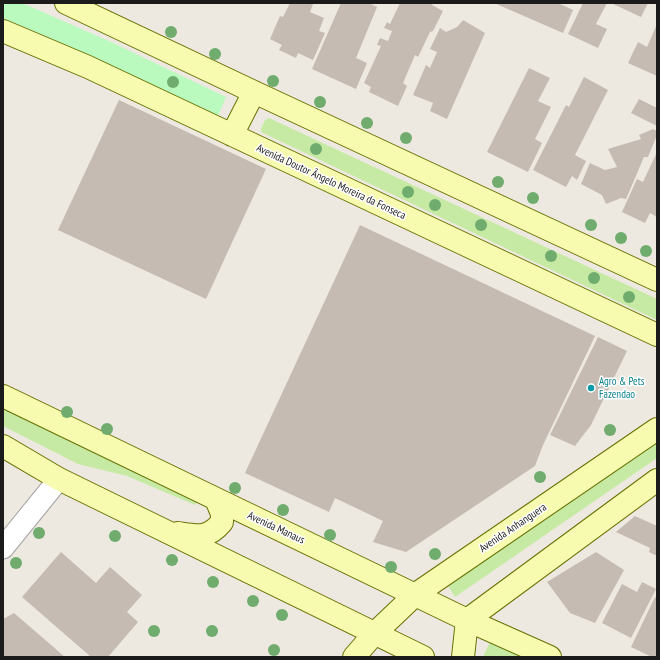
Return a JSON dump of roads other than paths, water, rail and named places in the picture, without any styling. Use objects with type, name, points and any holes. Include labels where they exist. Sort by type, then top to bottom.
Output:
[{"type":"street","points":[[66,3],[657,280]]},
{"type":"street","name":"Avenida Doutor Ângelo Moreira da Fonseca","points":[[3,31],[88,67],[657,335]]},
{"type":"street","points":[[232,135],[254,92]]},
{"type":"street","name":"Avenida Manaus","points":[[3,396],[416,594],[467,620],[550,657]]},
{"type":"street","name":"Avenida Anhanguera","points":[[354,657],[374,634],[416,594],[657,429]]},
{"type":"street","points":[[3,446],[59,479],[374,634],[424,657]]},
{"type":"street","points":[[3,548],[59,479]]},
{"type":"street","points":[[463,657],[467,620],[657,480]]},
{"type":"street","points":[[167,532],[195,536],[205,535],[216,530],[222,522],[222,514],[216,499]]},
{"type":"place","name":"Agro & Pets Fazendao","points":[[591,388]]}]
